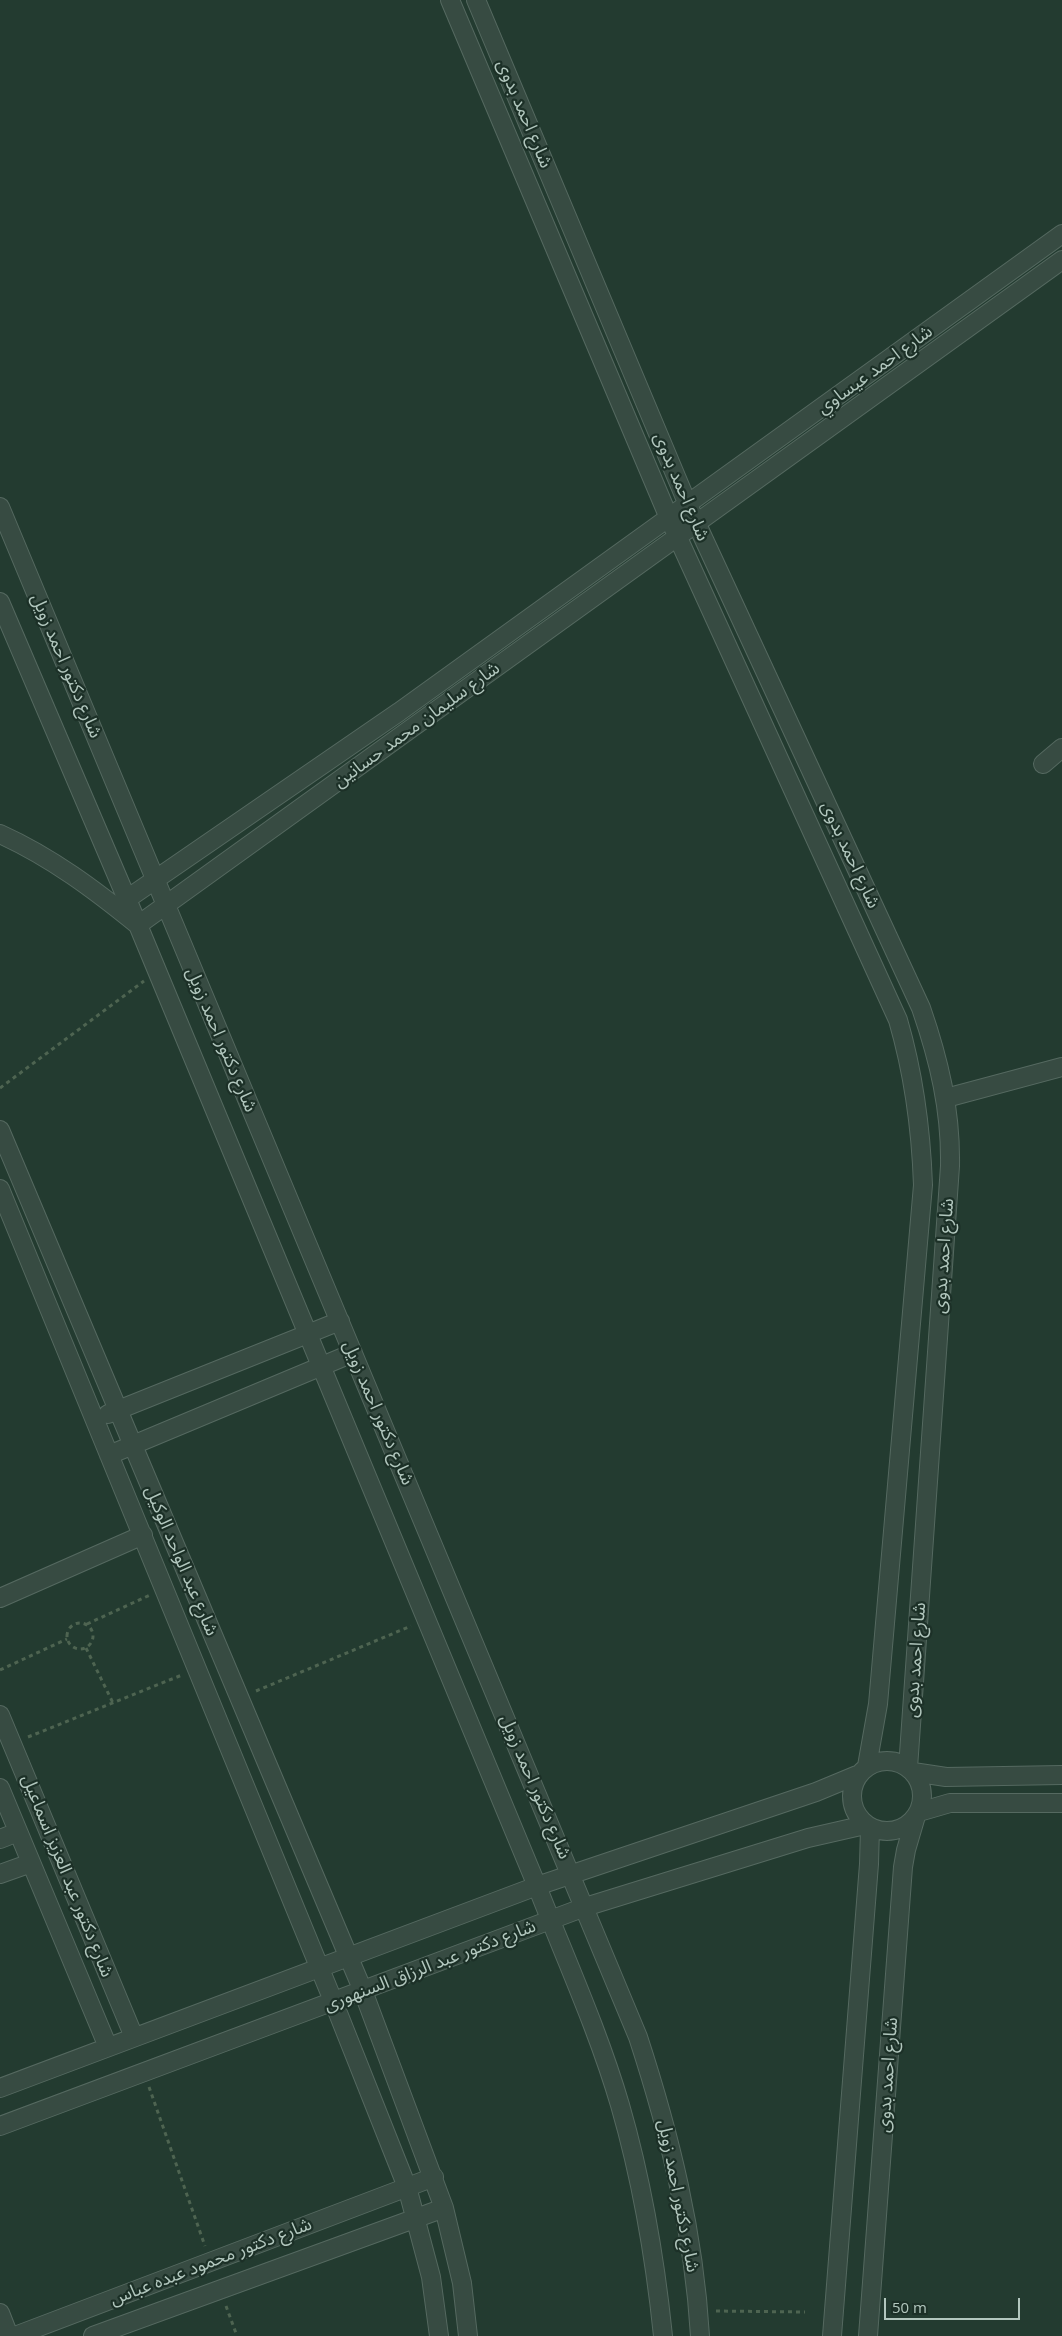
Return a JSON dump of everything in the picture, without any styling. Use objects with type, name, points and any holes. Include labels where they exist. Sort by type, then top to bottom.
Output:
[{"type":"street","name":"شارع احمد بدوى","points":[[450,0],[669,518],[898,1020],[909,1060],[917,1101],[923,1185],[878,1704],[862,1771]]},
{"type":"street","name":"شارع احمد بدوى","points":[[476,0],[696,524],[921,1008],[935,1048],[946,1098],[950,1133],[950,1166],[911,1770]]},
{"type":"street","name":"شارع احمد عيساوي","points":[[688,505],[1062,234]]},
{"type":"street","name":"شارع احمد عيساوي","points":[[696,524],[1062,260]]},
{"type":"street","name":"شارع سليمان محمد حسانين","points":[[127,899],[399,712],[688,505]]},
{"type":"street","name":"شارع دكتور احمد زويل","points":[[0,507],[638,2037],[659,2102],[677,2168],[690,2235],[699,2310],[700,2336]]},
{"type":"street","name":"شارع سليمان محمد حسانين","points":[[138,925],[696,524]]},
{"type":"street","name":"شارع دكتور احمد زويل","points":[[0,602],[138,925],[156,973],[537,1886],[600,2043],[637,2168],[650,2232],[663,2336]]},
{"type":"street","points":[[1042,764],[1062,748]]},
{"type":"street","points":[[0,834],[58,865],[101,894],[138,925]]},
{"type":"street","points":[[946,1098],[1062,1067]]},
{"type":"street","name":"شارع عبد الواحد الوكيل","points":[[0,1130],[363,1991]]},
{"type":"street","name":"شارع عبد الواحد الوكيل","points":[[0,1189],[334,2003]]},
{"type":"street","points":[[94,1420],[340,1321]]},
{"type":"street","points":[[109,1455],[353,1353]]},
{"type":"street","points":[[0,1598],[143,1535]]},
{"type":"street","name":"شارع دكتور عبد العزيز اسماعيل","points":[[0,1715],[134,2038]]},
{"type":"street","points":[[1062,1775],[946,1777],[911,1770],[893,1761],[875,1762],[862,1771],[852,1785],[852,1807],[857,1817],[867,1826],[890,1832],[909,1824],[918,1814],[950,1803],[1062,1803]]},
{"type":"street","points":[[911,1770],[922,1791],[918,1814]]},
{"type":"street","name":"شارع دكتور عبد الرزاق السنهورى","points":[[0,2088],[537,1886],[816,1792],[862,1771]]},
{"type":"street","name":"شارع دكتور عبد العزيز اسماعيل","points":[[0,1788],[108,2047]]},
{"type":"street","name":"شارع احمد بدوى","points":[[868,2336],[904,1867],[906,1850],[918,1814]]},
{"type":"street","name":"شارع احمد بدوى","points":[[832,2336],[869,1864],[867,1826]]},
{"type":"street","name":"شارع دكتور عبد الرزاق السنهورى","points":[[0,2126],[334,2003],[585,1907],[808,1838],[867,1826]]},
{"type":"street","points":[[0,1839],[18,1832]]},
{"type":"street","points":[[0,1874],[31,1863]]},
{"type":"street","points":[[363,1991],[444,2208],[462,2283],[468,2336]]},
{"type":"street","points":[[334,2003],[407,2187],[431,2277],[439,2336]]},
{"type":"street","name":"شارع دكتور محمود عبده عباس","points":[[15,2336],[434,2177]]},
{"type":"street","name":"شارع دكتور محمود عبده عباس","points":[[94,2336],[444,2208]]},
{"type":"street","points":[[0,2313],[9,2336]]},
{"type":"path","points":[[0,1088],[156,973]]},
{"type":"path","points":[[87,1624],[93,1636],[90,1645],[86,1648],[76,1649],[69,1643],[66,1634],[72,1625],[77,1623],[87,1624],[164,1588]]},
{"type":"path","points":[[239,1698],[426,1620]]},
{"type":"path","points":[[0,1670],[67,1639]]},
{"type":"path","points":[[86,1648],[113,1703]]},
{"type":"path","points":[[12,1744],[197,1669]]},
{"type":"path","points":[[144,2073],[210,2262]]},
{"type":"path","points":[[220,2289],[237,2336]]},
{"type":"path","points":[[699,2310],[805,2312]]}]
